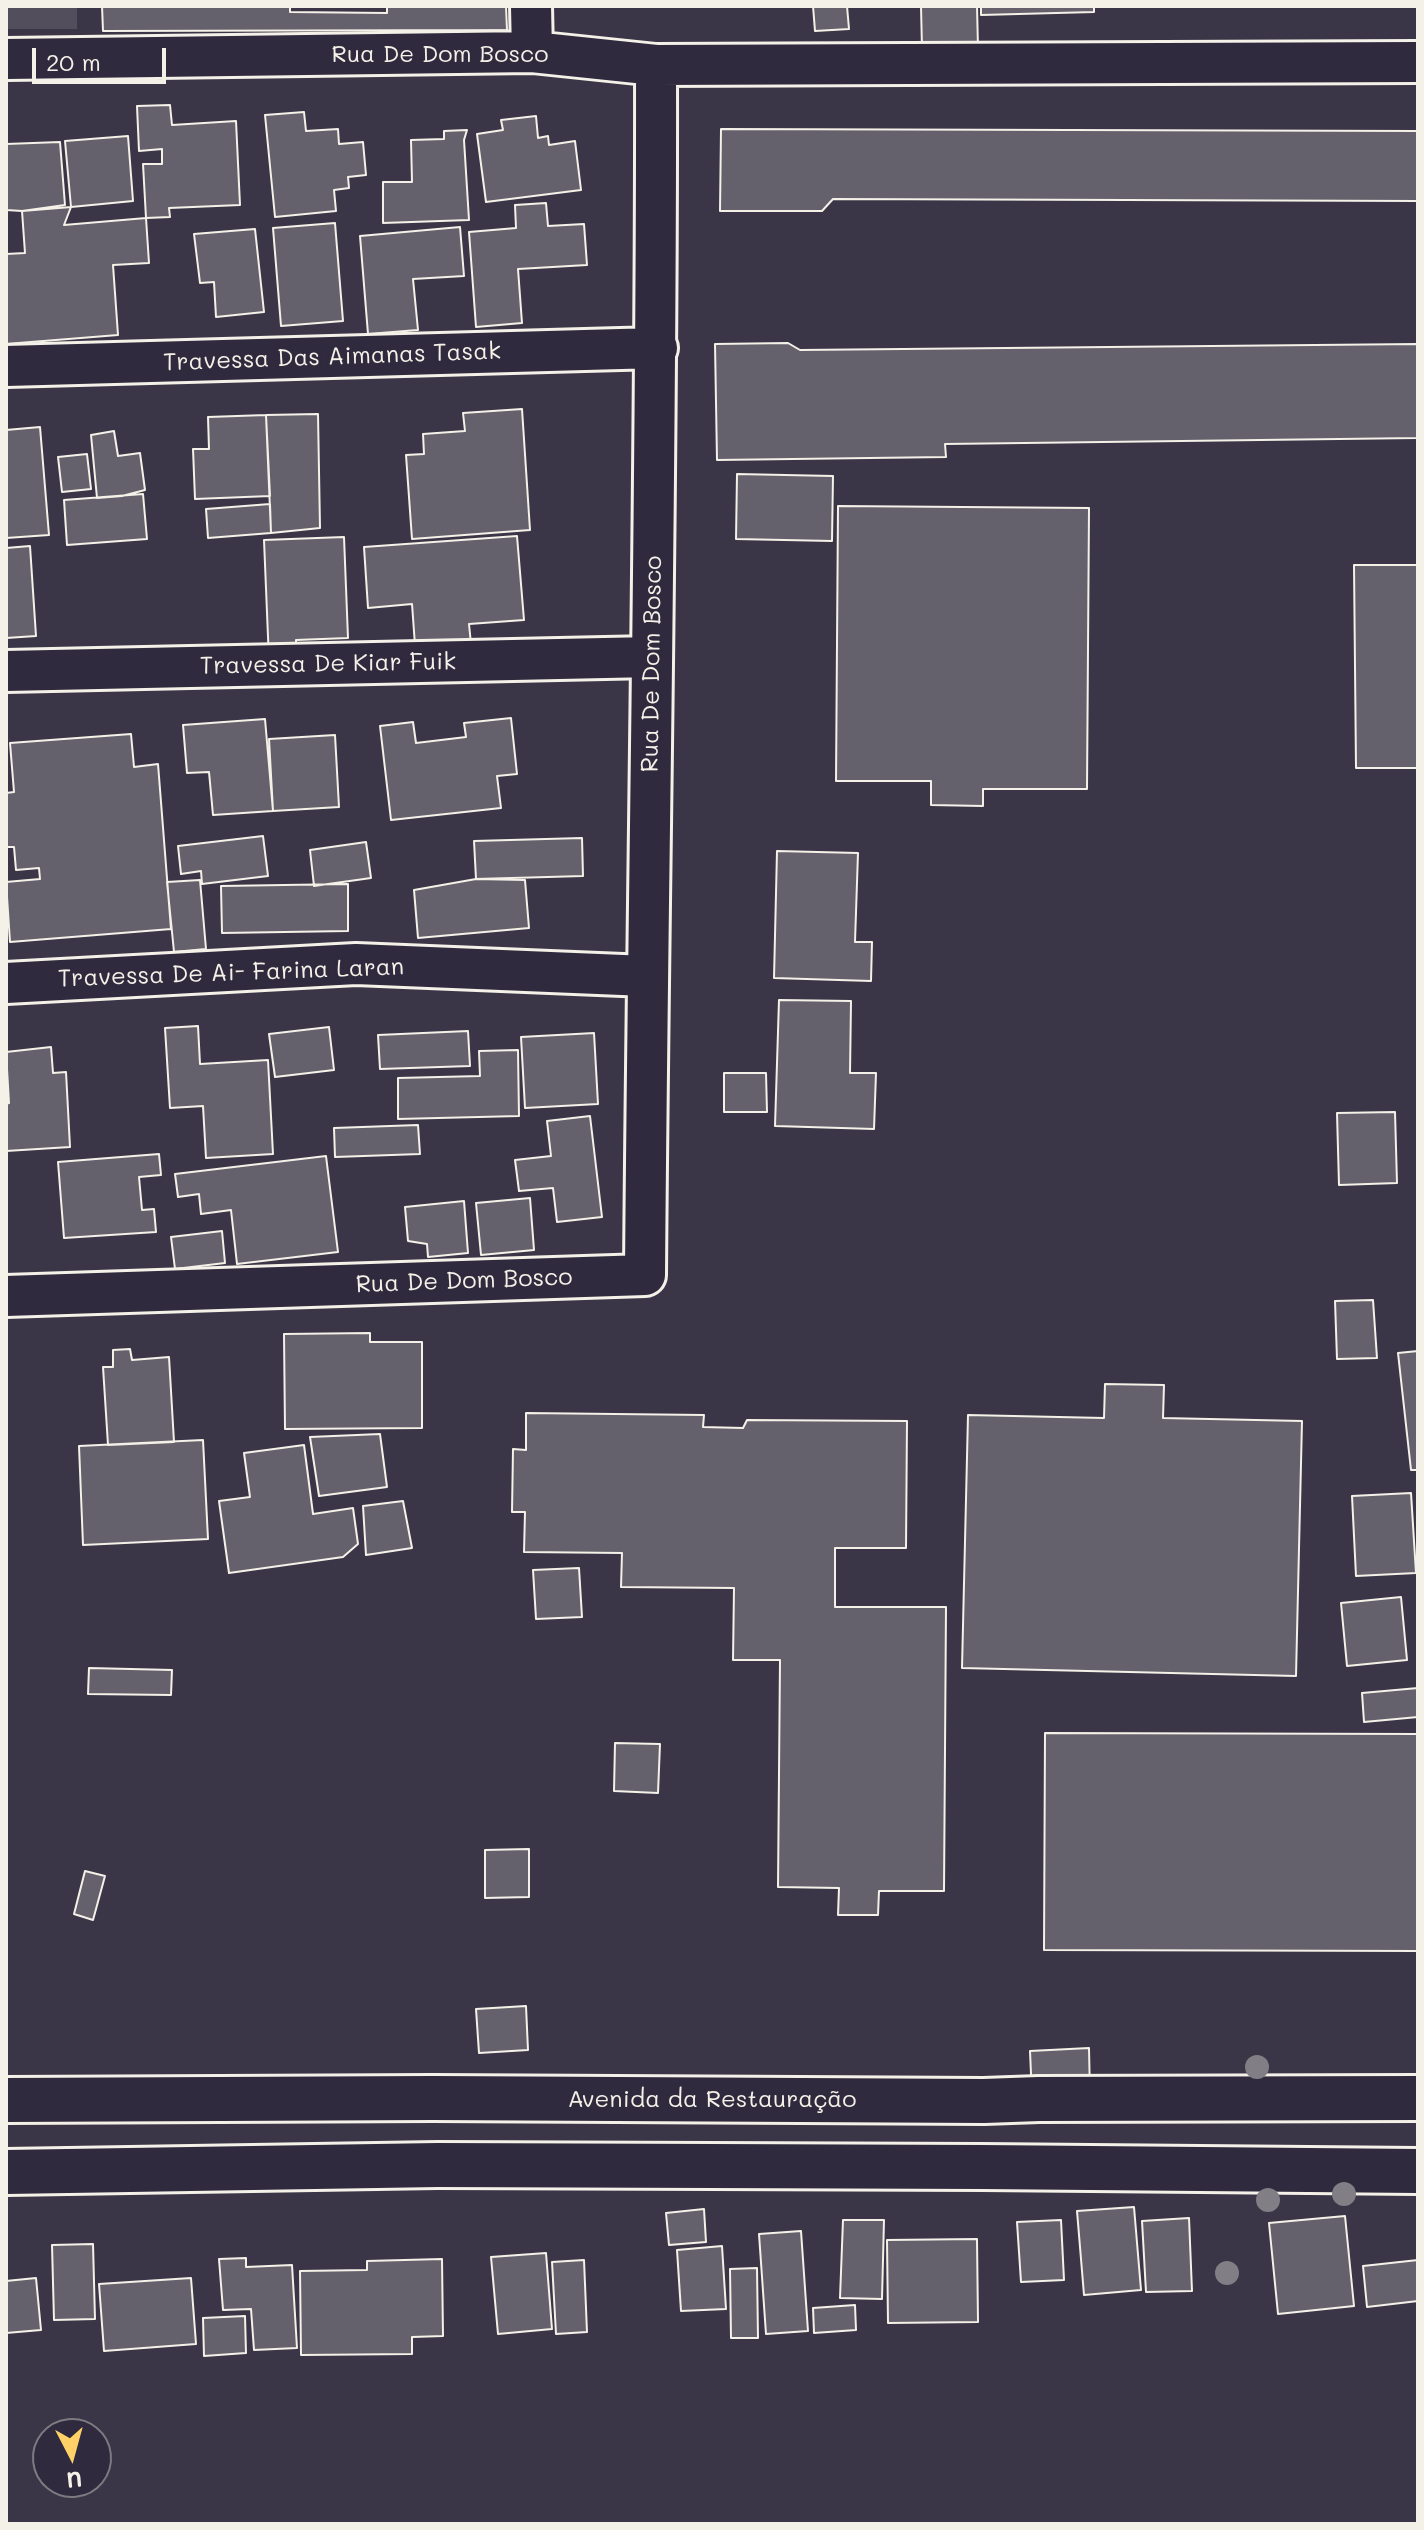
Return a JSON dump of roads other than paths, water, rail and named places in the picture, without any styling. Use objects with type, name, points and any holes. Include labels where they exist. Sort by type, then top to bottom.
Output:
[{"type":"main road","name":"Avenida da Restauração","points":[[6,2100],[1418,2098]]},
{"type":"main road","points":[[6,2172],[438,2165],[1418,2171]]},
{"type":"street","points":[[531,6],[532,52]]},
{"type":"street","name":"Rua De Dom Bosco","points":[[6,59],[532,52],[656,65],[657,348],[645,1275],[6,1296]]},
{"type":"street","points":[[656,65],[1418,62]]},
{"type":"street","name":"Travessa Das Aimanas Tasak","points":[[6,366],[657,348]]},
{"type":"street","name":"Travessa De Kiar Fuik","points":[[6,671],[651,657]]},
{"type":"street","name":"Travessa De Ai- Farina Laran","points":[[6,983],[356,964],[647,976]]}]
